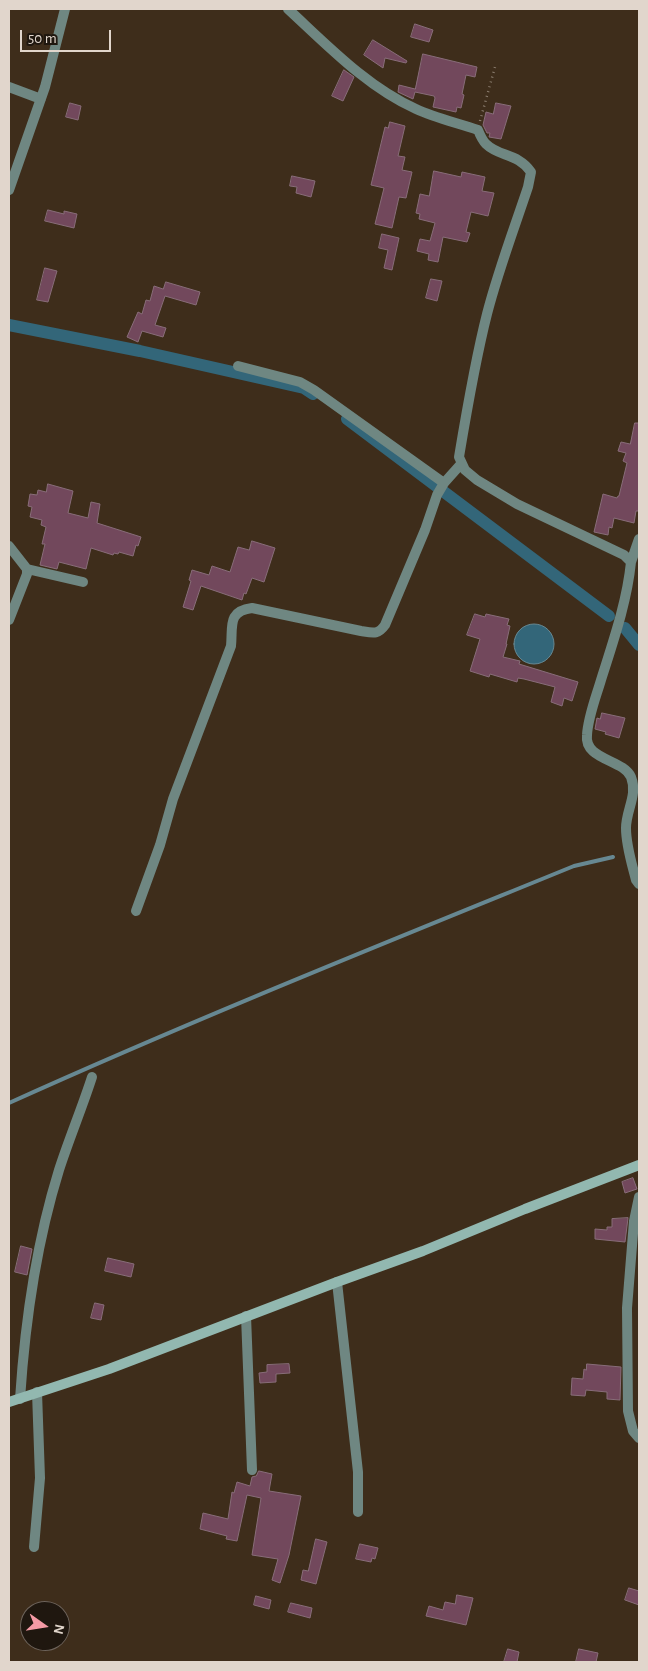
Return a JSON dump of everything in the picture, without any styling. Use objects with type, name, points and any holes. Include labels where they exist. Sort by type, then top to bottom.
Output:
[{"type":"street","points":[[9,190],[41,99],[66,9]]},
{"type":"street","points":[[288,9],[333,51],[390,95],[416,109],[478,130],[488,146],[515,157],[526,165],[530,172],[528,187],[496,280],[487,314],[475,365],[459,457],[465,470],[477,480],[517,504],[624,555],[631,562]]},
{"type":"street","points":[[9,87],[41,99]]},
{"type":"street","points":[[238,366],[300,382],[314,390],[441,488]]},
{"type":"street","points":[[136,911],[160,845],[173,799],[231,646],[231,622],[236,614],[245,609],[252,608],[361,631],[373,633],[381,631],[386,624],[441,488],[461,464]]},
{"type":"street","points":[[639,539],[631,562],[614,639],[586,735],[588,744],[594,752],[629,773],[633,783],[634,796],[626,826],[626,836],[636,880],[639,884]]},
{"type":"street","points":[[9,546],[27,569],[27,574],[9,620]]},
{"type":"street","points":[[27,569],[83,582]]},
{"type":"street","points":[[20,1399],[24,1339],[44,1225],[59,1170],[92,1077]]},
{"type":"street","points":[[9,1402],[110,1369],[246,1316],[423,1251],[524,1209],[639,1165]]},
{"type":"street","points":[[639,1197],[634,1222],[628,1308],[628,1411],[633,1432],[639,1438]]},
{"type":"street","points":[[337,1282],[358,1472],[358,1512]]},
{"type":"street","points":[[246,1316],[252,1470]]},
{"type":"street","points":[[34,1547],[40,1478],[37,1392]]},
{"type":"path","points":[[478,130],[495,67]]},
{"type":"water","points":[[538,624],[545,627],[551,633],[554,644],[553,652],[545,661],[538,664],[530,664],[523,661],[515,652],[514,640],[517,633],[526,625]]},
{"type":"building","points":[[415,24],[433,30],[429,42],[411,37]]},
{"type":"building","points":[[373,40],[407,61],[406,63],[385,58],[383,68],[364,55]]},
{"type":"building","points":[[423,54],[477,67],[475,77],[466,75],[461,108],[457,107],[456,112],[433,107],[434,96],[415,92],[413,99],[398,92],[399,85],[415,89]]},
{"type":"building","points":[[344,70],[354,77],[343,101],[332,96]]},
{"type":"building","points":[[70,103],[81,106],[78,120],[66,117]]},
{"type":"building","points":[[496,103],[511,106],[501,139],[489,137],[490,133],[487,133],[483,125],[486,112],[493,114]]},
{"type":"building","points":[[390,122],[405,126],[398,156],[405,157],[402,170],[412,172],[406,198],[399,197],[392,228],[375,224],[384,188],[371,185],[385,127],[388,128]]},
{"type":"building","points":[[434,171],[461,177],[462,172],[485,177],[482,191],[494,193],[488,216],[471,212],[466,232],[470,233],[467,242],[443,237],[438,262],[428,260],[429,254],[417,251],[420,239],[430,241],[435,223],[419,219],[420,214],[416,213],[420,194],[429,196]]},
{"type":"building","points":[[292,176],[315,181],[311,197],[296,193],[297,187],[290,186]]},
{"type":"building","points":[[48,210],[64,214],[64,211],[77,214],[74,228],[45,221]]},
{"type":"building","points":[[382,234],[399,238],[392,270],[384,268],[388,250],[379,248]]},
{"type":"building","points":[[45,268],[57,271],[48,302],[37,300]]},
{"type":"building","points":[[431,279],[442,281],[437,301],[426,298]]},
{"type":"building","points":[[166,282],[200,292],[196,305],[165,296],[155,325],[166,328],[163,337],[142,331],[138,342],[127,337],[138,312],[142,314],[146,300],[150,301],[154,286],[163,289]]},
{"type":"building","points":[[635,423],[639,423],[639,511],[636,511],[634,523],[614,518],[612,528],[609,527],[608,535],[594,532],[603,494],[617,498],[619,496],[627,463],[623,461],[626,453],[618,451],[621,442],[630,444]]},
{"type":"building","points":[[48,484],[73,491],[68,513],[88,518],[91,502],[100,504],[97,523],[141,537],[138,546],[136,545],[133,556],[119,552],[113,555],[91,548],[86,569],[59,562],[57,569],[40,565],[45,544],[42,544],[46,527],[41,525],[42,520],[30,517],[32,507],[28,506],[30,494],[37,495],[38,490],[46,492]]},
{"type":"building","points":[[252,541],[275,548],[264,582],[252,578],[242,600],[201,586],[193,610],[183,607],[191,581],[189,580],[192,570],[209,575],[212,566],[230,572],[238,547],[249,550]]},
{"type":"building","points":[[475,614],[485,617],[486,614],[509,619],[507,625],[510,626],[503,657],[520,661],[519,664],[578,682],[572,701],[564,698],[562,706],[551,702],[555,687],[518,678],[517,682],[490,674],[489,677],[470,671],[480,639],[467,635]]},
{"type":"building","points":[[602,713],[625,718],[619,738],[595,729],[597,718],[600,719]]},
{"type":"building","points":[[633,1178],[637,1189],[625,1193],[622,1182]]},
{"type":"building","points":[[628,1218],[625,1242],[595,1239],[595,1229],[607,1230],[607,1227],[612,1227],[612,1219]]},
{"type":"building","points":[[21,1246],[32,1249],[27,1275],[15,1272]]},
{"type":"building","points":[[108,1258],[134,1264],[131,1277],[105,1271]]},
{"type":"building","points":[[95,1303],[104,1305],[101,1320],[91,1318]]},
{"type":"building","points":[[289,1364],[290,1373],[276,1374],[276,1382],[260,1383],[259,1373],[267,1372],[267,1365]]},
{"type":"building","points":[[587,1364],[621,1367],[620,1400],[607,1399],[607,1392],[586,1390],[585,1396],[571,1395],[572,1378],[583,1379],[584,1369],[586,1370]]},
{"type":"building","points":[[259,1471],[272,1474],[269,1491],[301,1496],[289,1555],[280,1583],[272,1580],[278,1559],[252,1555],[261,1498],[247,1495],[237,1541],[226,1539],[227,1536],[200,1529],[203,1513],[228,1519],[232,1492],[234,1493],[237,1482],[250,1486],[252,1477],[256,1476]]},
{"type":"building","points":[[316,1539],[327,1542],[316,1584],[301,1580],[303,1570],[308,1571]]},
{"type":"building","points":[[360,1544],[378,1548],[375,1559],[372,1558],[371,1562],[356,1559]]},
{"type":"building","points":[[629,1588],[639,1591],[639,1605],[625,1600]]},
{"type":"building","points":[[457,1595],[473,1598],[466,1625],[426,1616],[429,1606],[443,1610],[445,1602],[455,1604]]},
{"type":"building","points":[[256,1596],[271,1600],[269,1609],[254,1605]]},
{"type":"building","points":[[291,1603],[312,1608],[310,1618],[288,1612]]},
{"type":"building","points":[[508,1649],[519,1652],[517,1662],[504,1662]]},
{"type":"building","points":[[579,1649],[598,1653],[596,1662],[576,1662]]},
{"type":"waterway","points":[[9,325],[140,351],[304,388],[313,394]]},
{"type":"waterway","points":[[347,419],[609,616]]},
{"type":"waterway","points":[[625,628],[639,645]]},
{"type":"waterway","points":[[9,1103],[220,1011],[574,866],[613,857]]}]
